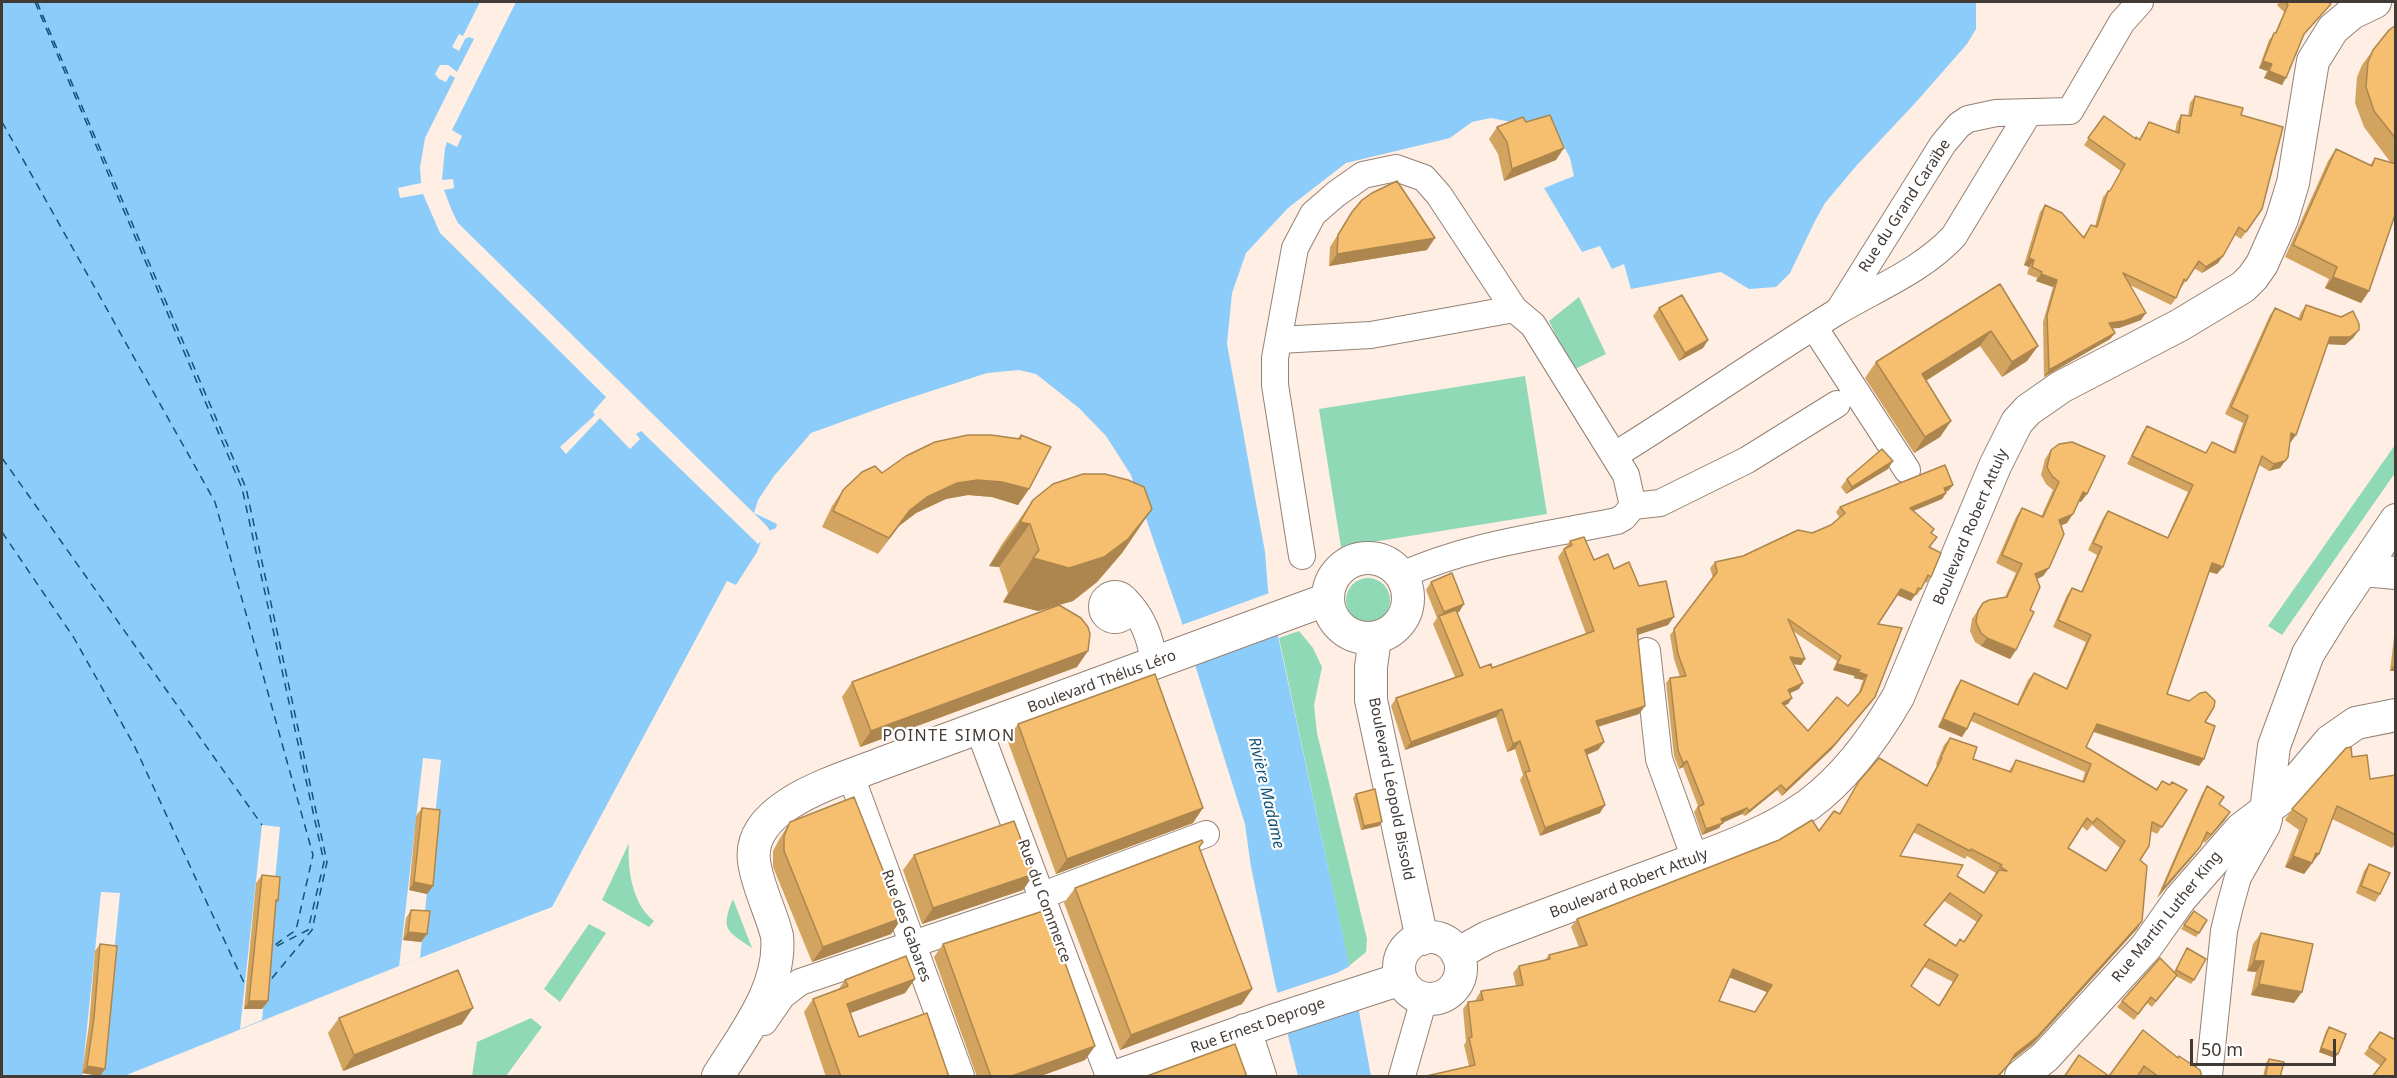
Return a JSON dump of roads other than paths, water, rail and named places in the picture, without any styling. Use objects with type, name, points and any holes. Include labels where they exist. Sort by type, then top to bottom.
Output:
[{"type":"main road","name":"Boulevard Robert Attuly","points":[[1457,954],[1488,937],[1757,834],[1809,804],[1839,776],[1872,739],[1898,697],[1995,466],[2017,422],[2028,410],[2061,387],[2180,325],[2243,287],[2262,264],[2282,219],[2293,183],[2313,61],[2332,29],[2352,13],[2374,2]]},
{"type":"main road","points":[[2266,811],[2274,746],[2308,654],[2396,520]]},
{"type":"main road","points":[[1369,558],[1382,560],[1393,566],[1402,576],[1408,587],[1409,600],[1406,613],[1399,625],[1388,634],[1375,638],[1361,638],[1348,633],[1334,618],[1328,599],[1330,587],[1335,575],[1344,566],[1356,560],[1369,558]]},
{"type":"main road","points":[[2362,570],[2396,573]]},
{"type":"main road","name":"Boulevard Thélus Léro","points":[[718,1077],[768,991],[776,972],[777,936],[753,860],[760,833],[777,811],[813,792],[978,727],[1152,653],[1185,652],[1328,599]]},
{"type":"main road","name":"Boulevard Léopold Bissold","points":[[1375,638],[1371,667],[1371,700],[1422,939]]},
{"type":"main road","name":"Rue Martin Luther King","points":[[2020,1077],[2045,1057],[2146,947],[2180,899],[2241,829],[2283,796],[2330,741],[2356,723],[2396,715]]},
{"type":"main road","points":[[1422,939],[1438,939],[1446,942],[1457,954],[1460,973],[1458,982],[1444,996],[1424,999],[1410,992],[1401,979],[1400,958],[1405,950],[1422,939]]},
{"type":"main road","name":"Rue Ernest Deproge","points":[[1117,1077],[1259,1025],[1401,979]]},
{"type":"main road","points":[[1259,1025],[1260,1077]]},
{"type":"street","points":[[2028,114],[2070,111],[2122,22],[2140,2]]},
{"type":"street","name":"Rue du Grand Caraïbe","points":[[1837,312],[1943,144],[1959,125],[1968,118],[1980,116],[2028,114]]},
{"type":"street","name":"Rue du Grand Caraïbe","points":[[1615,455],[1837,312],[1898,277],[1945,246],[1954,236],[2028,114]]},
{"type":"street","points":[[1302,556],[1275,385],[1275,358],[1295,248],[1313,214],[1336,194],[1363,175],[1396,168],[1424,178],[1439,195],[1514,309],[1533,325],[1615,455],[1626,475],[1633,506]]},
{"type":"street","points":[[1279,340],[1371,335],[1514,309]]},
{"type":"street","points":[[1814,327],[1906,470]]},
{"type":"street","points":[[1402,576],[1437,559],[1488,544],[1624,518],[1633,506],[1660,503],[1747,460],[1837,404]]},
{"type":"street","points":[[1122,610],[1152,653]]},
{"type":"street","points":[[1647,651],[1659,759],[1695,859]]},
{"type":"street","name":"Rue du Commerce","points":[[978,727],[1044,898],[1109,1077]]},
{"type":"street","name":"Rue des Gabares","points":[[851,776],[961,1077]]},
{"type":"street","points":[[2209,1077],[2224,931],[2238,877],[2267,826],[2269,819],[2266,811]]},
{"type":"street","points":[[731,1077],[782,996],[800,982],[1044,898],[1206,834]]},
{"type":"street","points":[[1402,1077],[1424,999]]},
{"type":"water","name":"Rivière Madame","points":[[2,2],[1976,2],[1976,29],[1967,44],[1825,203],[1790,273],[1776,287],[1749,289],[1721,272],[1631,289],[1624,264],[1612,269],[1600,246],[1582,252],[1544,188],[1574,176],[1570,158],[1556,131],[1491,118],[1472,122],[1450,138],[1346,163],[1288,208],[1246,253],[1232,293],[1227,344],[1265,552],[1268,590],[1371,1076],[1298,1076],[1275,983],[1251,867],[1245,824],[1180,617],[1131,475],[1106,436],[1079,408],[1036,374],[1019,370],[987,373],[811,433],[774,476],[758,500],[754,513],[777,524],[776,528],[764,533],[757,552],[736,585],[727,581],[552,907],[124,1076],[2,1076]]},
{"type":"district","name":"POINTE SIMON","points":[[949,736]]}]
